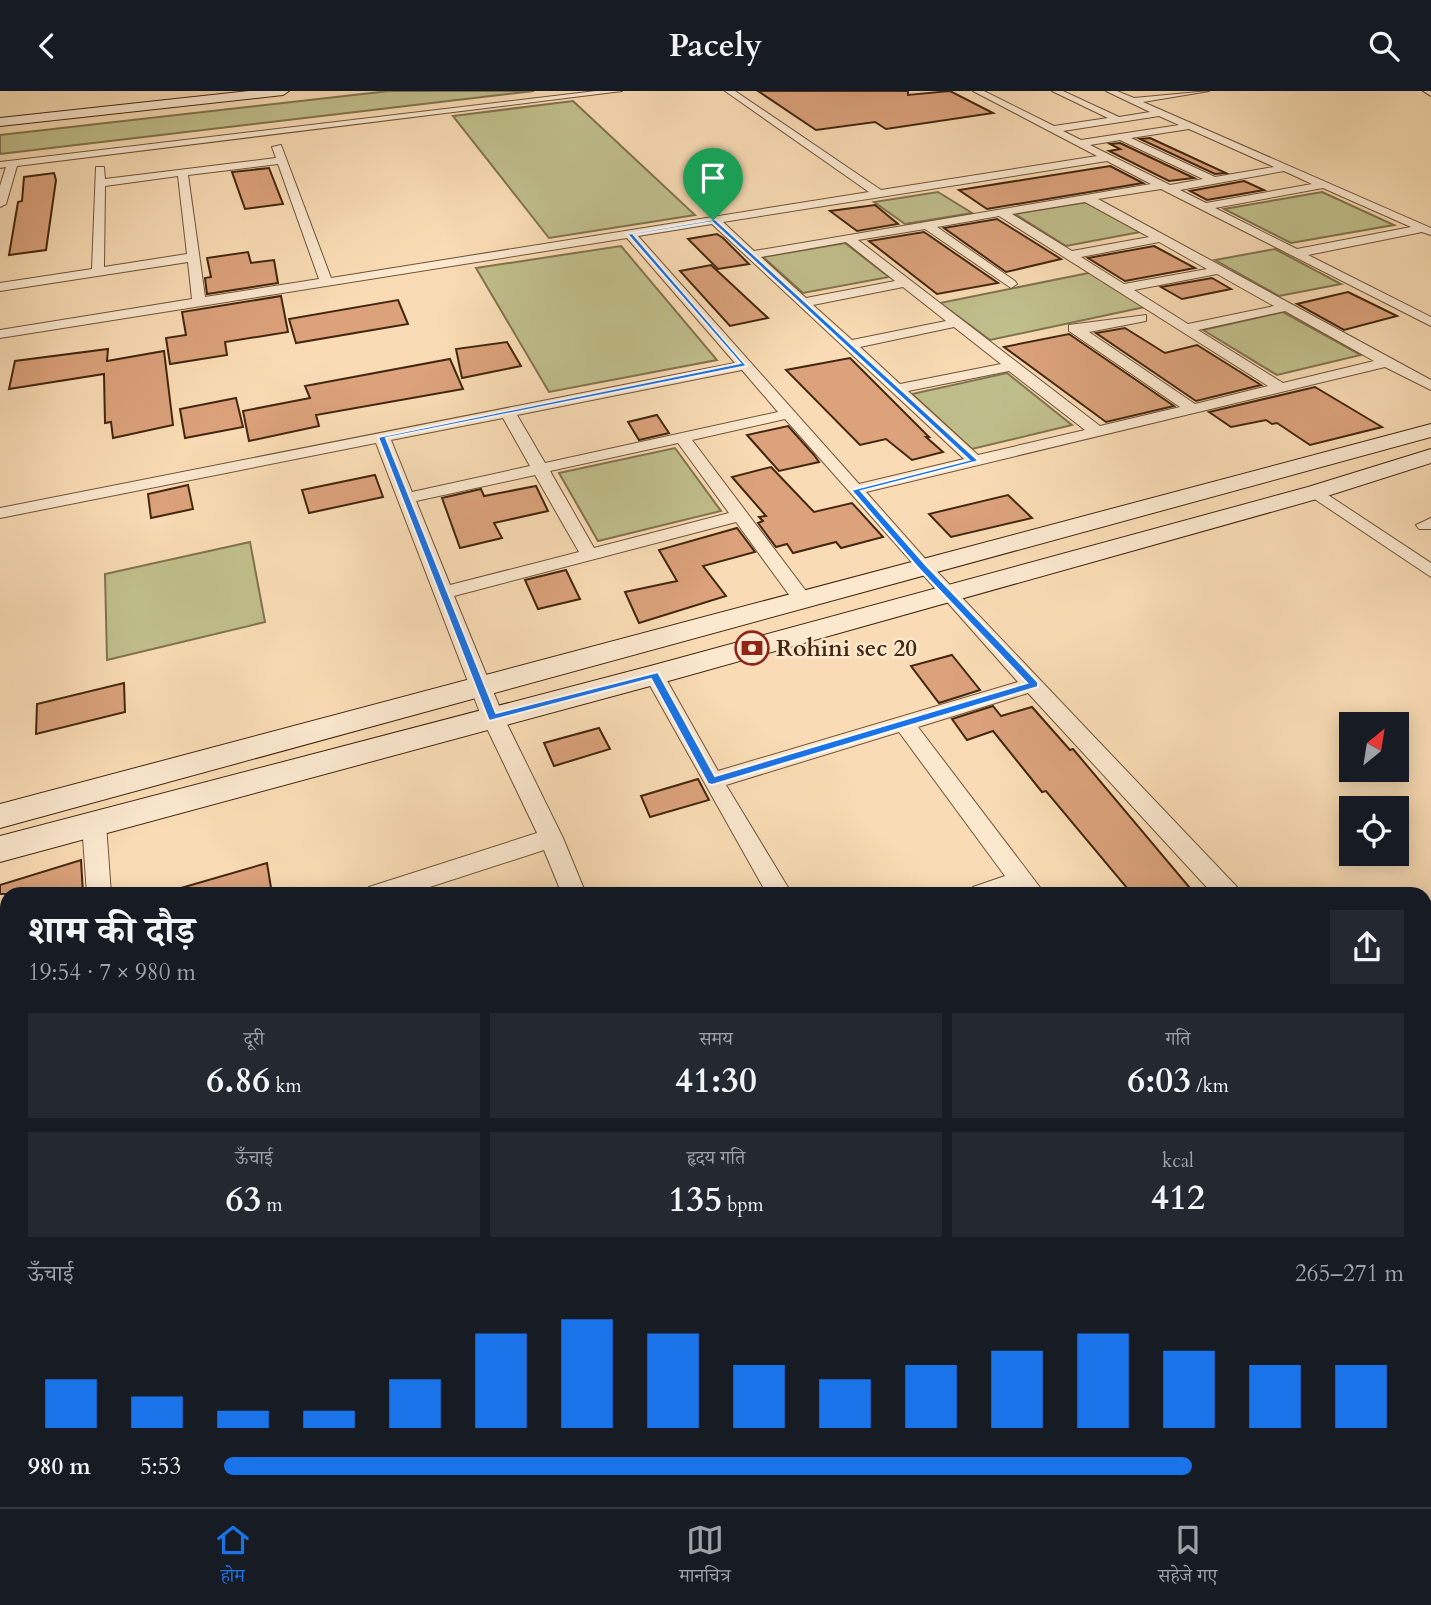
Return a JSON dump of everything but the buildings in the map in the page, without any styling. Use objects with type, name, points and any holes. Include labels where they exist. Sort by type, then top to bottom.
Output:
[{"type":"street","points":[[0,109],[162,91]]},
{"type":"street","points":[[0,122],[283,91]]},
{"type":"street","points":[[0,158],[569,91]]},
{"type":"street","points":[[0,204],[6,165],[618,91]]},
{"type":"street","points":[[729,91],[879,194]]},
{"type":"street","points":[[979,92],[1000,91]]},
{"type":"street","points":[[1056,91],[1119,120]]},
{"type":"street","points":[[1110,91],[1428,229]]},
{"type":"street","points":[[1133,101],[1205,91]]},
{"type":"street","points":[[979,92],[1112,157],[1431,321]]},
{"type":"street","points":[[1055,129],[1162,113]]},
{"type":"street","points":[[1082,143],[1191,126]]},
{"type":"street","points":[[270,132],[326,282]]},
{"type":"street","points":[[1121,137],[1215,181]]},
{"type":"street","points":[[98,271],[100,153]]},
{"type":"street","points":[[0,334],[1112,157]]},
{"type":"street","points":[[100,183],[282,160]]},
{"type":"street","points":[[751,255],[1087,198],[1215,181],[1285,168]]},
{"type":"street","points":[[183,173],[199,302]]},
{"type":"street","points":[[1208,207],[1324,185]]},
{"type":"street","points":[[1087,198],[1431,386]]},
{"type":"street","points":[[1002,213],[1280,387]]},
{"type":"street","points":[[713,220],[975,461]]},
{"type":"street","points":[[927,225],[1011,284]]},
{"type":"street","points":[[1297,253],[1428,229]]},
{"type":"street","points":[[630,234],[923,567],[1222,887]]},
{"type":"street","points":[[1072,255],[1161,238]]},
{"type":"street","points":[[849,239],[1097,432]]},
{"type":"street","points":[[0,287],[194,257]]},
{"type":"street","points":[[1124,288],[1219,270]]},
{"type":"street","points":[[802,303],[905,283]]},
{"type":"street","points":[[1187,328],[1287,307]]},
{"type":"street","points":[[1141,318],[1076,329],[1193,409]]},
{"type":"street","points":[[849,345],[956,323]]},
{"type":"street","points":[[855,490],[1387,362]]},
{"type":"street","points":[[0,513],[745,365]]},
{"type":"street","points":[[899,389],[1011,366]]},
{"type":"street","points":[[508,412],[589,555]]},
{"type":"street","points":[[406,498],[789,414]]},
{"type":"street","points":[[0,815],[1431,430]]},
{"type":"street","points":[[382,437],[493,718],[551,838],[571,887]]},
{"type":"street","points":[[682,438],[802,600]]},
{"type":"street","points":[[0,849],[654,675],[1316,492],[1431,456]]},
{"type":"street","points":[[1316,492],[1431,570]]},
{"type":"street","points":[[443,593],[740,516]]},
{"type":"street","points":[[654,675],[712,781],[776,887]]},
{"type":"street","points":[[712,781],[1034,684]]},
{"type":"street","points":[[904,724],[1028,887]]},
{"type":"street","points":[[94,824],[98,887]]},
{"type":"street","points":[[400,887],[551,838]]},
{"type":"shaded area","points":[[389,91],[534,91],[0,154],[0,135]]},
{"type":"shaded area","points":[[573,101],[695,215],[549,238],[453,116]]},
{"type":"shaded area","points":[[938,192],[972,213],[905,224],[874,202]]},
{"type":"shaded area","points":[[1322,192],[1394,225],[1291,243],[1224,209]]},
{"type":"shaded area","points":[[1087,202],[1140,232],[1066,246],[1015,214]]},
{"type":"shaded area","points":[[845,243],[889,277],[803,293],[763,257]]},
{"type":"shaded area","points":[[621,246],[717,360],[549,392],[476,268]]},
{"type":"shaded area","points":[[1275,249],[1341,284],[1279,296],[1215,260]]},
{"type":"shaded area","points":[[1098,271],[1154,305],[990,340],[940,303]]},
{"type":"shaded area","points":[[1283,312],[1361,355],[1277,375],[1203,330]]},
{"type":"shaded area","points":[[1007,373],[1072,425],[972,449],[912,394]]},
{"type":"shaded area","points":[[675,448],[721,511],[598,541],[559,473]]},
{"type":"shaded area","points":[[250,542],[265,622],[107,660],[105,574]]},
{"type":"place","name":"Rohini sec 20","points":[[752,648]]},
{"type":"route","points":[[713,220],[975,461],[855,490],[923,567],[1034,684],[712,781],[654,675],[493,718],[382,437],[745,365],[630,234],[713,220]]}]
